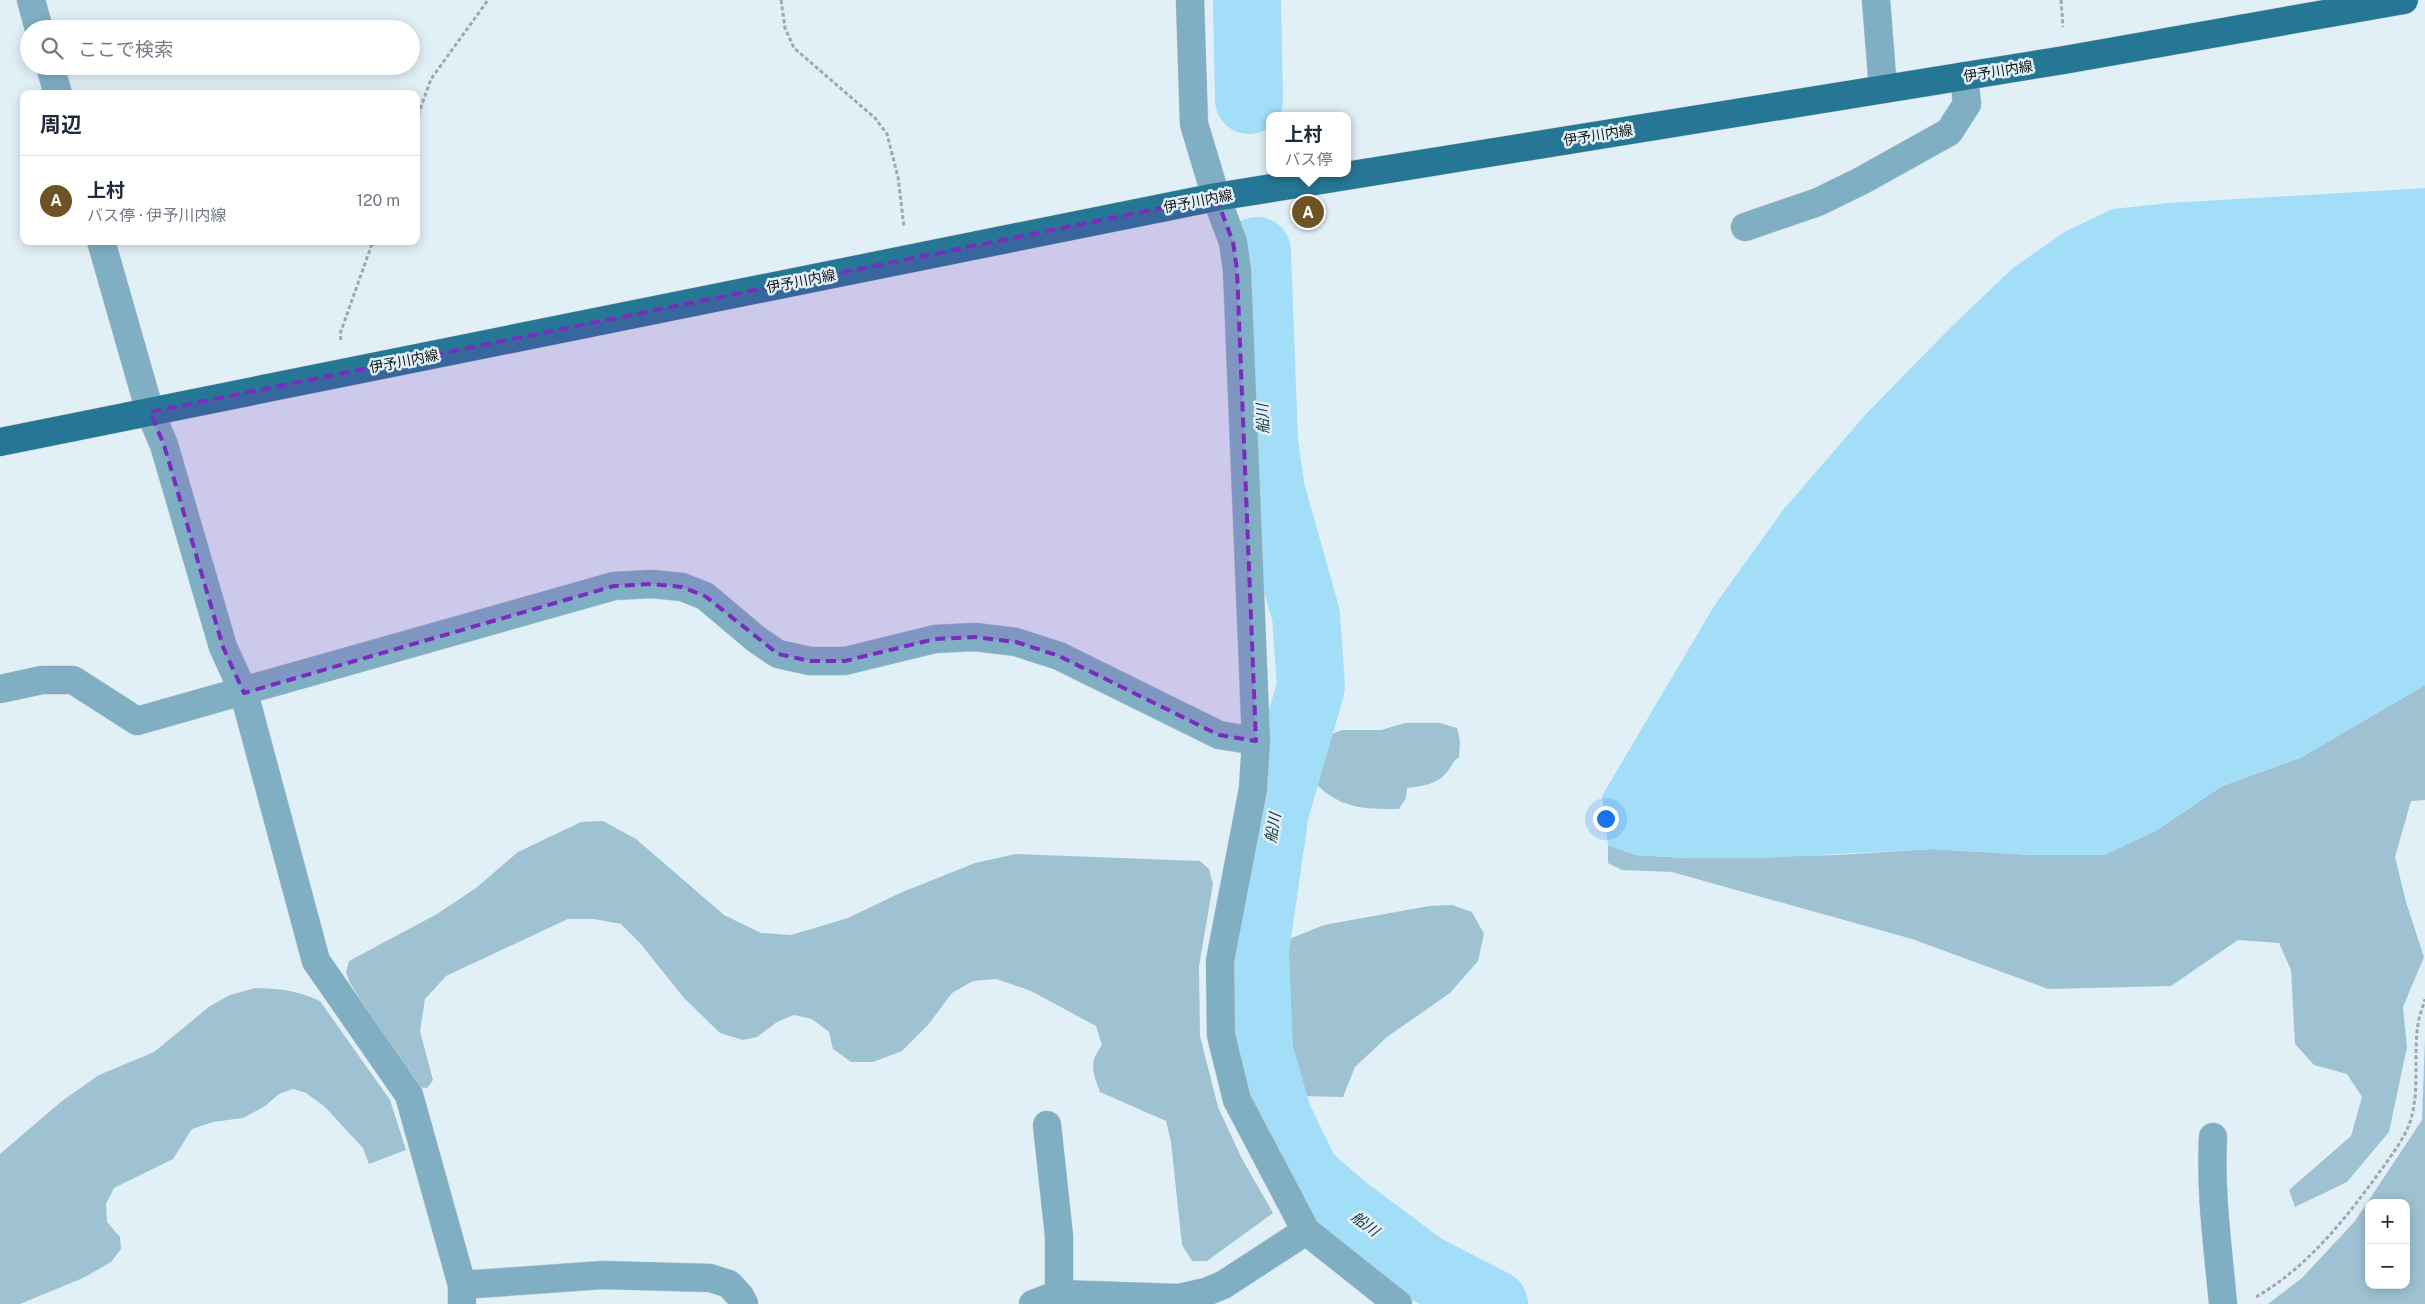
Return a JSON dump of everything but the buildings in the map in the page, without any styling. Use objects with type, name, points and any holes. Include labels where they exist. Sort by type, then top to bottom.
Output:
[{"type":"main road","name":"伊予川内線","points":[[1351,175],[1883,90],[2404,0]]},
{"type":"main road","name":"伊予川内線","points":[[0,442],[1216,197],[1341,177]]},
{"type":"street","points":[[31,0],[37,20]]},
{"type":"street","points":[[1190,0],[1194,124],[1216,197],[1233,242],[1237,270],[1256,741],[1253,789],[1220,961],[1221,1035],[1237,1100],[1306,1231],[1398,1304]]},
{"type":"street","points":[[1876,0],[1883,90]]},
{"type":"street","points":[[53,75],[57,90]]},
{"type":"street","points":[[1745,226],[1818,202],[1861,181],[1949,132],[1967,104],[1964,76]]},
{"type":"street","points":[[102,245],[150,412],[164,445],[223,647],[244,693],[316,961],[409,1095],[462,1294],[603,1275],[710,1278],[729,1284],[740,1296],[744,1304]]},
{"type":"street","points":[[0,689],[42,680],[73,680],[137,721],[244,693],[614,586],[652,584],[682,587],[705,596],[756,639],[778,654],[810,661],[845,661],[935,639],[975,637],[1016,642],[1059,656],[1219,735],[1256,741]]},
{"type":"street","points":[[1047,1125],[1059,1236],[1059,1294]]},
{"type":"street","points":[[2213,1136],[2210,1177],[2222,1304]]},
{"type":"street","points":[[1034,1304],[1059,1294],[1179,1298],[1206,1292],[1223,1286],[1306,1231]]},
{"type":"path","points":[[420,110],[431,80],[488,0]]},
{"type":"path","points":[[782,0],[785,28],[794,48],[876,118],[887,134],[898,177],[908,259]]},
{"type":"path","points":[[346,372],[340,334],[372,245]]},
{"type":"path","points":[[2252,1300],[2275,1286],[2306,1261],[2349,1214],[2391,1156],[2410,1120],[2417,1082],[2418,1024],[2425,998]]},
{"type":"highlighted area","points":[[1216,197],[1233,242],[1237,270],[1256,741],[1219,735],[1059,656],[1016,642],[975,637],[935,639],[845,661],[810,661],[778,654],[705,596],[682,587],[652,584],[614,586],[244,693],[223,647],[164,445],[150,412]]},
{"type":"shaded area","points":[[2425,188],[2425,685],[2300,758],[2222,786],[2157,830],[2104,855],[2032,855],[1932,849],[1764,858],[1686,858],[1636,855],[1608,845],[1602,796],[1714,606],[1783,510],[1866,414],[1951,327],[2013,268],[2066,231],[2113,209],[2169,203]]},
{"type":"shaded area","points":[[2425,685],[2425,800],[2411,801],[2395,857],[2406,902],[2424,957],[2403,1007],[2407,1047],[2389,1132],[2347,1182],[2295,1207],[2289,1190],[2351,1136],[2362,1097],[2347,1074],[2314,1065],[2295,1044],[2291,970],[2279,943],[2238,940],[2171,986],[2048,989],[1912,939],[1672,872],[1622,870],[1608,863],[1608,845],[1636,855],[1686,858],[1838,855],[1932,849],[2032,855],[2104,855],[2157,830],[2222,786],[2300,758]]},
{"type":"shaded area","points":[[1405,723],[1440,723],[1457,728],[1460,741],[1459,757],[1438,780],[1407,788],[1406,798],[1399,809],[1374,809],[1353,806],[1334,798],[1315,783],[1327,736],[1342,730],[1381,730]]},
{"type":"shaded area","points":[[603,821],[636,839],[724,915],[761,933],[791,935],[848,918],[900,893],[975,863],[1016,854],[1200,861],[1209,869],[1213,884],[1199,966],[1200,1036],[1218,1107],[1241,1157],[1273,1213],[1207,1261],[1192,1261],[1182,1245],[1171,1142],[1166,1121],[1100,1092],[1093,1068],[1093,1063],[1102,1045],[1096,1026],[1031,991],[996,979],[973,981],[952,993],[928,1025],[902,1051],[873,1062],[851,1062],[833,1049],[829,1032],[812,1019],[794,1015],[777,1022],[757,1037],[743,1040],[720,1033],[684,998],[639,942],[621,924],[594,919],[568,919],[446,976],[425,999],[420,1031],[433,1080],[427,1088],[417,1087],[350,983],[346,972],[349,961],[437,914],[476,888],[518,852],[581,822]]},
{"type":"shaded area","points":[[1452,905],[1472,912],[1484,934],[1478,961],[1450,993],[1387,1037],[1355,1067],[1343,1097],[1302,1096],[1292,1079],[1280,1041],[1279,1001],[1284,941],[1324,925],[1429,906]]},
{"type":"shaded area","points":[[255,988],[288,991],[320,1001],[390,1100],[406,1150],[369,1164],[363,1148],[324,1106],[306,1093],[293,1089],[279,1094],[265,1106],[243,1118],[213,1122],[192,1129],[173,1159],[114,1188],[106,1204],[107,1222],[120,1237],[121,1249],[111,1262],[83,1278],[20,1304],[0,1304],[0,1154],[62,1101],[99,1075],[154,1052],[210,1006],[230,995]]},
{"type":"shaded area","points":[[2425,1038],[2425,1304],[2268,1304],[2302,1278],[2355,1221],[2365,1206],[2365,1289],[2410,1289],[2410,1199],[2370,1199],[2422,1120]]},
{"type":"waterway","name":"船川","points":[[1247,0],[1249,100]]},
{"type":"waterway","name":"船川","points":[[1257,251],[1264,442],[1271,491],[1306,615],[1311,687],[1275,811],[1255,950],[1259,1051],[1278,1117],[1306,1175],[1341,1206],[1424,1268],[1494,1304]]},
{"type":"place","name":"上村","points":[[1308,212]]}]
